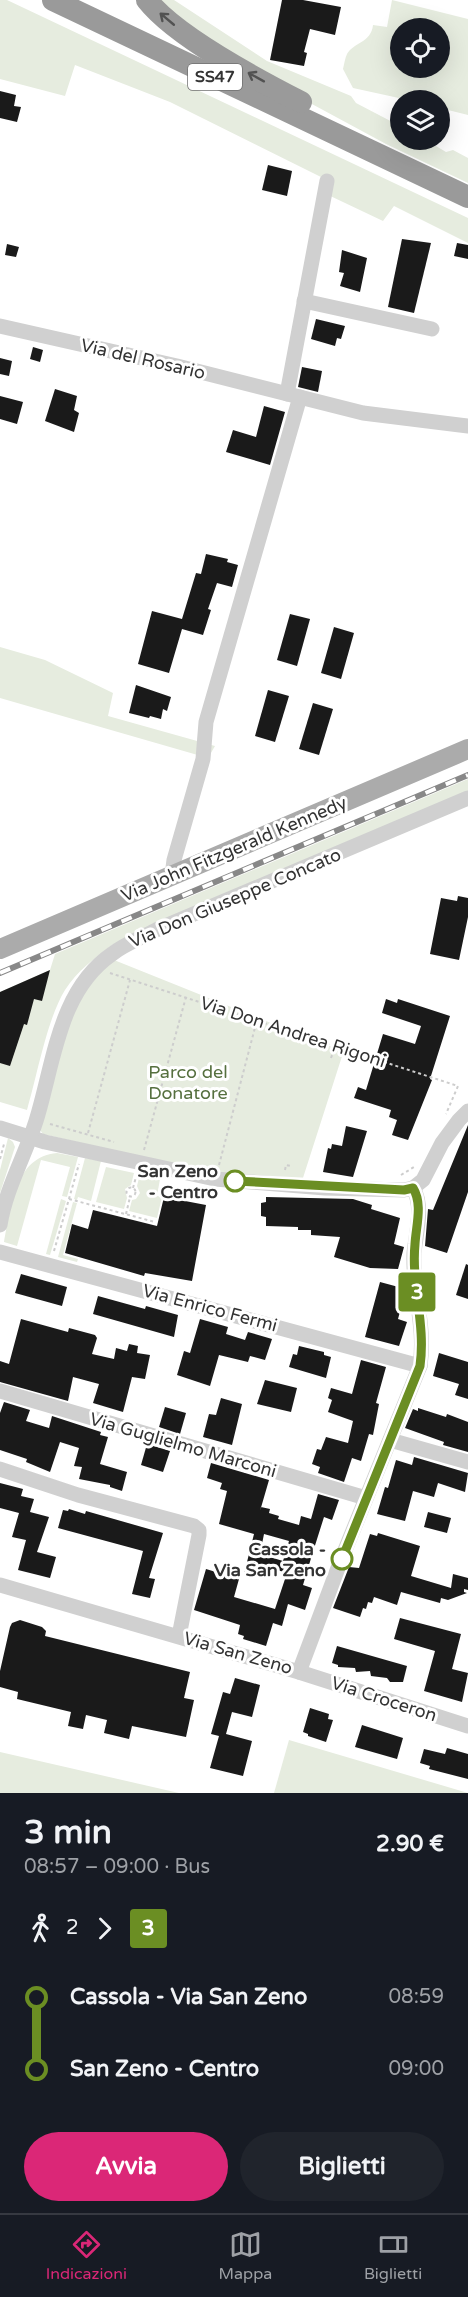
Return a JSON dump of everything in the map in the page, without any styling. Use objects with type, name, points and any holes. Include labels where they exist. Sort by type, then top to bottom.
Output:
[{"type":"highway","name":"SS47","points":[[53,0],[468,197]]},
{"type":"highway","points":[[147,0],[166,19],[189,36],[235,66],[337,120],[376,153]]},
{"type":"main road","name":"Via John Fitzgerald Kennedy","points":[[0,949],[468,749]]},
{"type":"street","points":[[172,876],[174,860],[203,759],[206,723],[293,396],[304,301],[327,181]]},
{"type":"street","points":[[304,301],[432,329]]},
{"type":"street","name":"Via del Rosario","points":[[0,326],[177,366],[363,414],[468,426]]},
{"type":"street","name":"Via Don Giuseppe Concato","points":[[0,1225],[8,1193],[29,1137],[71,1000],[92,971],[111,954],[156,930],[468,798]]},
{"type":"street","points":[[0,1128],[83,1150],[215,1179],[325,1188],[404,1190],[413,1188],[423,1180],[442,1143],[468,1111]]},
{"type":"street","name":"Via San Zeno","points":[[0,1585],[299,1672],[420,1366],[423,1342],[414,1265],[418,1199],[413,1188]]},
{"type":"street","name":"Via Enrico Fermi","points":[[0,1252],[420,1366]]},
{"type":"street","name":"Via Guglielmo Marconi","points":[[0,1391],[366,1498]]},
{"type":"street","points":[[390,1440],[468,1462]]},
{"type":"street","points":[[0,1469],[78,1495],[194,1526],[199,1530],[200,1535],[179,1636]]},
{"type":"street","name":"Via Croceron","points":[[299,1672],[468,1726]]},
{"type":"path","name":"Via Don Andrea Rigoni","points":[[109,973],[456,1085],[458,1086],[445,1116]]},
{"type":"path","points":[[51,1264],[130,980]]},
{"type":"path","points":[[144,1150],[186,998]]},
{"type":"path","points":[[215,1179],[257,1020]]},
{"type":"path","points":[[331,1058],[335,1046]]},
{"type":"path","points":[[398,1176],[417,1164]]},
{"type":"path","points":[[286,1165],[291,1166]]},
{"type":"path","points":[[130,1197],[136,1194],[133,1188],[137,1172]]},
{"type":"path","points":[[126,1214],[130,1197],[127,1192],[133,1188]]},
{"type":"path","points":[[69,1199],[155,1222]]},
{"type":"green space","points":[[0,0],[7,0],[468,218],[468,243],[394,206],[383,221],[324,193],[327,180],[170,102],[75,65],[65,96],[0,79]]},
{"type":"green space","points":[[149,0],[174,0],[267,61],[351,96],[356,103],[390,121],[390,146],[386,144],[245,68]]},
{"type":"green space","points":[[392,0],[468,19],[468,115],[450,110],[450,90],[390,90],[390,96],[353,88],[343,69],[347,54],[366,39],[373,25],[387,27]]},
{"type":"green space","points":[[399,150],[443,150],[446,152],[453,150],[468,158],[468,183]]},
{"type":"green space","points":[[0,647],[45,660],[113,693],[108,716],[215,746],[208,758],[0,698]]},
{"type":"green space","points":[[468,779],[468,793],[112,945],[87,965],[65,990],[53,1016],[27,1110],[0,1102],[0,992],[50,970],[55,954]]},
{"type":"green space","name":"Parco del Donatore","points":[[114,960],[326,1045],[344,1050],[302,1181],[298,1178],[213,1174],[43,1134],[40,1130],[57,1061],[73,1014],[83,993],[97,975]]},
{"type":"green space","points":[[8,1138],[15,1147],[0,1193],[0,1170]]},
{"type":"green space","points":[[57,1153],[78,1157],[67,1197],[62,1196],[70,1167],[41,1160],[17,1246],[4,1242],[13,1200],[23,1174],[43,1157]]},
{"type":"green space","points":[[85,1158],[101,1161],[91,1201],[78,1197],[77,1200],[74,1199]]},
{"type":"green space","points":[[106,1167],[134,1173],[131,1185],[125,1189],[127,1198],[124,1209],[96,1202]]},
{"type":"green space","points":[[140,1174],[160,1179],[157,1196],[162,1197],[157,1218],[129,1211],[132,1200],[136,1199],[140,1193],[137,1186]]},
{"type":"green space","points":[[61,1199],[66,1201],[50,1255],[46,1254]]},
{"type":"green space","points":[[73,1202],[77,1203],[63,1255],[78,1259],[77,1262],[58,1257]]},
{"type":"green space","points":[[289,1740],[468,1793],[274,1793]]},
{"type":"green space","points":[[0,1752],[179,1793],[0,1793]]},
{"type":"building","points":[[282,0],[303,0],[341,7],[335,35],[310,29],[304,52],[307,53],[304,66],[270,60]]},
{"type":"building","points":[[0,91],[16,95],[14,106],[21,107],[17,122],[0,118]]},
{"type":"building","points":[[268,165],[292,171],[287,196],[262,190]]},
{"type":"building","points":[[402,239],[431,243],[414,313],[388,307]]},
{"type":"building","points":[[457,243],[468,245],[468,259],[454,256]]},
{"type":"building","points":[[7,244],[19,247],[16,257],[5,255]]},
{"type":"building","points":[[342,250],[367,258],[360,292],[340,286],[344,273],[339,272]]},
{"type":"building","points":[[316,319],[345,326],[341,339],[337,338],[335,346],[311,339]]},
{"type":"building","points":[[33,347],[43,350],[40,362],[30,359]]},
{"type":"building","points":[[0,358],[12,361],[9,376],[0,374]]},
{"type":"building","points":[[302,367],[322,371],[318,392],[298,387]]},
{"type":"building","points":[[55,389],[77,396],[74,410],[79,413],[74,432],[45,421]]},
{"type":"building","points":[[0,396],[23,402],[17,424],[0,419]]},
{"type":"building","points":[[264,406],[285,412],[270,465],[226,452],[233,430],[256,437]]},
{"type":"building","points":[[206,554],[228,559],[227,562],[238,565],[232,587],[217,583],[208,609],[211,610],[203,635],[182,629],[169,673],[138,664],[152,611],[182,619],[196,573],[201,574]]},
{"type":"building","points":[[290,614],[310,619],[297,666],[277,660]]},
{"type":"building","points":[[334,627],[354,633],[341,679],[321,673]]},
{"type":"building","points":[[136,685],[171,697],[167,711],[163,709],[161,719],[129,713]]},
{"type":"building","points":[[268,690],[289,696],[275,742],[255,736]]},
{"type":"building","points":[[313,703],[333,709],[319,755],[299,749]]},
{"type":"building","points":[[458,896],[468,898],[468,917],[459,960],[430,954],[441,898],[457,901]]},
{"type":"building","points":[[50,970],[42,1001],[34,999],[27,1025],[24,1024],[10,1066],[0,1063],[0,992]]},
{"type":"building","points":[[386,999],[397,1003],[398,999],[450,1016],[430,1079],[432,1080],[408,1140],[392,1135],[397,1120],[389,1117],[391,1110],[354,1098],[358,1087],[366,1090],[383,1034],[415,1044],[421,1026],[382,1013]]},
{"type":"building","points":[[468,1125],[468,1192],[447,1253],[425,1246],[428,1209],[433,1210]]},
{"type":"building","points":[[346,1126],[367,1131],[353,1177],[323,1172],[328,1148],[331,1149],[332,1144],[342,1146]]},
{"type":"building","points":[[164,1197],[206,1205],[192,1281],[145,1273],[144,1276],[65,1253],[72,1224],[88,1229],[93,1210],[157,1226]]},
{"type":"building","points":[[266,1197],[353,1199],[372,1205],[371,1209],[400,1218],[394,1244],[404,1247],[398,1269],[370,1268],[334,1257],[340,1237],[311,1235],[311,1230],[298,1230],[298,1227],[266,1226],[266,1217],[261,1216],[261,1203],[266,1202]]},
{"type":"building","points":[[466,1264],[468,1265],[468,1299],[456,1295]]},
{"type":"building","points":[[21,1274],[67,1287],[62,1306],[15,1293]]},
{"type":"building","points":[[380,1282],[406,1289],[398,1319],[407,1322],[399,1346],[365,1337]]},
{"type":"building","points":[[98,1296],[178,1315],[174,1337],[93,1314]]},
{"type":"building","points":[[21,1319],[68,1332],[69,1328],[95,1335],[97,1338],[92,1354],[114,1359],[116,1348],[127,1351],[129,1344],[138,1346],[137,1353],[150,1355],[145,1379],[132,1377],[123,1412],[93,1403],[99,1384],[73,1377],[68,1401],[0,1382],[0,1361],[9,1364]]},
{"type":"building","points":[[200,1319],[228,1327],[226,1334],[245,1340],[248,1332],[272,1339],[265,1360],[250,1356],[248,1362],[219,1355],[210,1386],[177,1375],[184,1351],[190,1353]]},
{"type":"building","points":[[299,1346],[324,1352],[324,1355],[331,1357],[326,1378],[289,1367],[293,1354],[297,1355]]},
{"type":"building","points":[[439,1353],[468,1362],[468,1399],[455,1395],[459,1384],[433,1376]]},
{"type":"building","points":[[361,1360],[386,1367],[376,1403],[379,1404],[373,1435],[369,1434],[361,1461],[352,1458],[344,1482],[318,1473],[320,1467],[312,1464],[317,1449],[321,1450],[326,1437],[348,1443],[353,1421],[328,1412],[332,1400],[328,1398],[331,1388],[352,1394]]},
{"type":"building","points":[[265,1380],[297,1388],[291,1412],[257,1404]]},
{"type":"building","points":[[221,1398],[242,1404],[232,1445],[203,1437],[209,1414],[216,1415]]},
{"type":"building","points":[[4,1402],[30,1410],[26,1421],[49,1428],[52,1416],[101,1432],[100,1435],[108,1437],[100,1464],[127,1472],[122,1491],[110,1485],[79,1479],[82,1467],[74,1466],[79,1448],[60,1442],[50,1472],[26,1462],[27,1459],[0,1450],[0,1413]]},
{"type":"building","points":[[165,1407],[186,1413],[180,1434],[159,1427]]},
{"type":"building","points":[[418,1408],[446,1417],[447,1414],[468,1422],[468,1452],[443,1445],[444,1442],[405,1428],[413,1409],[418,1411]]},
{"type":"building","points":[[147,1444],[170,1451],[163,1472],[141,1465]]},
{"type":"building","points":[[414,1457],[468,1473],[465,1492],[438,1483],[434,1497],[413,1491],[405,1521],[377,1514],[396,1460],[412,1465]]},
{"type":"building","points":[[211,1463],[269,1480],[261,1507],[270,1509],[269,1513],[279,1516],[278,1519],[299,1525],[301,1516],[311,1519],[318,1494],[339,1500],[332,1520],[324,1517],[312,1555],[303,1585],[312,1588],[305,1610],[288,1604],[282,1626],[273,1623],[266,1646],[243,1639],[244,1636],[238,1634],[240,1625],[194,1610],[206,1569],[239,1579],[234,1597],[275,1609],[287,1573],[264,1566],[260,1578],[244,1574],[254,1534],[219,1524],[227,1491],[220,1489],[222,1483],[207,1478]],"holes":[[[264,1534],[289,1541],[283,1561],[260,1554]]]},
{"type":"building","points":[[0,1483],[23,1489],[21,1496],[34,1499],[30,1512],[49,1517],[37,1552],[56,1557],[50,1578],[18,1570],[26,1540],[12,1537],[19,1513],[0,1508]]},
{"type":"building","points":[[69,1509],[85,1514],[86,1511],[163,1533],[149,1578],[155,1579],[150,1598],[132,1594],[143,1551],[58,1528],[63,1510],[68,1511]]},
{"type":"building","points":[[428,1512],[451,1518],[447,1533],[424,1527]]},
{"type":"building","points":[[378,1533],[420,1546],[411,1576],[451,1588],[453,1574],[468,1578],[468,1590],[464,1589],[467,1593],[448,1600],[441,1598],[440,1603],[401,1592],[397,1605],[374,1597],[372,1603],[368,1602],[366,1609],[363,1608],[360,1617],[333,1608],[349,1567],[359,1568],[370,1534],[377,1536]]},
{"type":"building","points":[[400,1618],[461,1634],[452,1669],[468,1673],[462,1702],[424,1691],[435,1651],[394,1639]]},
{"type":"building","points":[[20,1620],[42,1627],[46,1631],[45,1636],[190,1672],[184,1698],[194,1700],[186,1737],[132,1726],[129,1739],[104,1733],[107,1720],[86,1715],[83,1729],[68,1726],[71,1712],[17,1699],[18,1692],[0,1687],[0,1671],[10,1627],[12,1623]]},
{"type":"building","points":[[337,1646],[407,1666],[403,1682],[390,1682],[387,1678],[371,1676],[370,1671],[356,1672],[355,1668],[338,1667],[332,1663]]},
{"type":"building","points":[[235,1678],[260,1685],[252,1717],[232,1712],[226,1734],[252,1741],[243,1776],[210,1768],[219,1736],[211,1734],[223,1692],[230,1694]]},
{"type":"building","points":[[310,1708],[329,1714],[328,1719],[333,1720],[326,1742],[303,1732]]},
{"type":"building","points":[[362,1725],[403,1738],[397,1759],[355,1747]]},
{"type":"building","points":[[447,1748],[468,1754],[468,1779],[429,1769],[430,1766],[420,1763],[424,1749],[445,1754]]},
{"type":"railway","points":[[0,973],[468,775]]},
{"type":"bus line","name":"3","points":[[235,1181],[325,1188],[408,1190],[413,1188],[417,1194],[414,1265],[423,1342],[420,1366],[342,1559]]},
{"type":"place","name":"San Zeno - Centro","points":[[235,1181]]},
{"type":"place","name":"Cassola - Via San Zeno","points":[[342,1559]]}]
